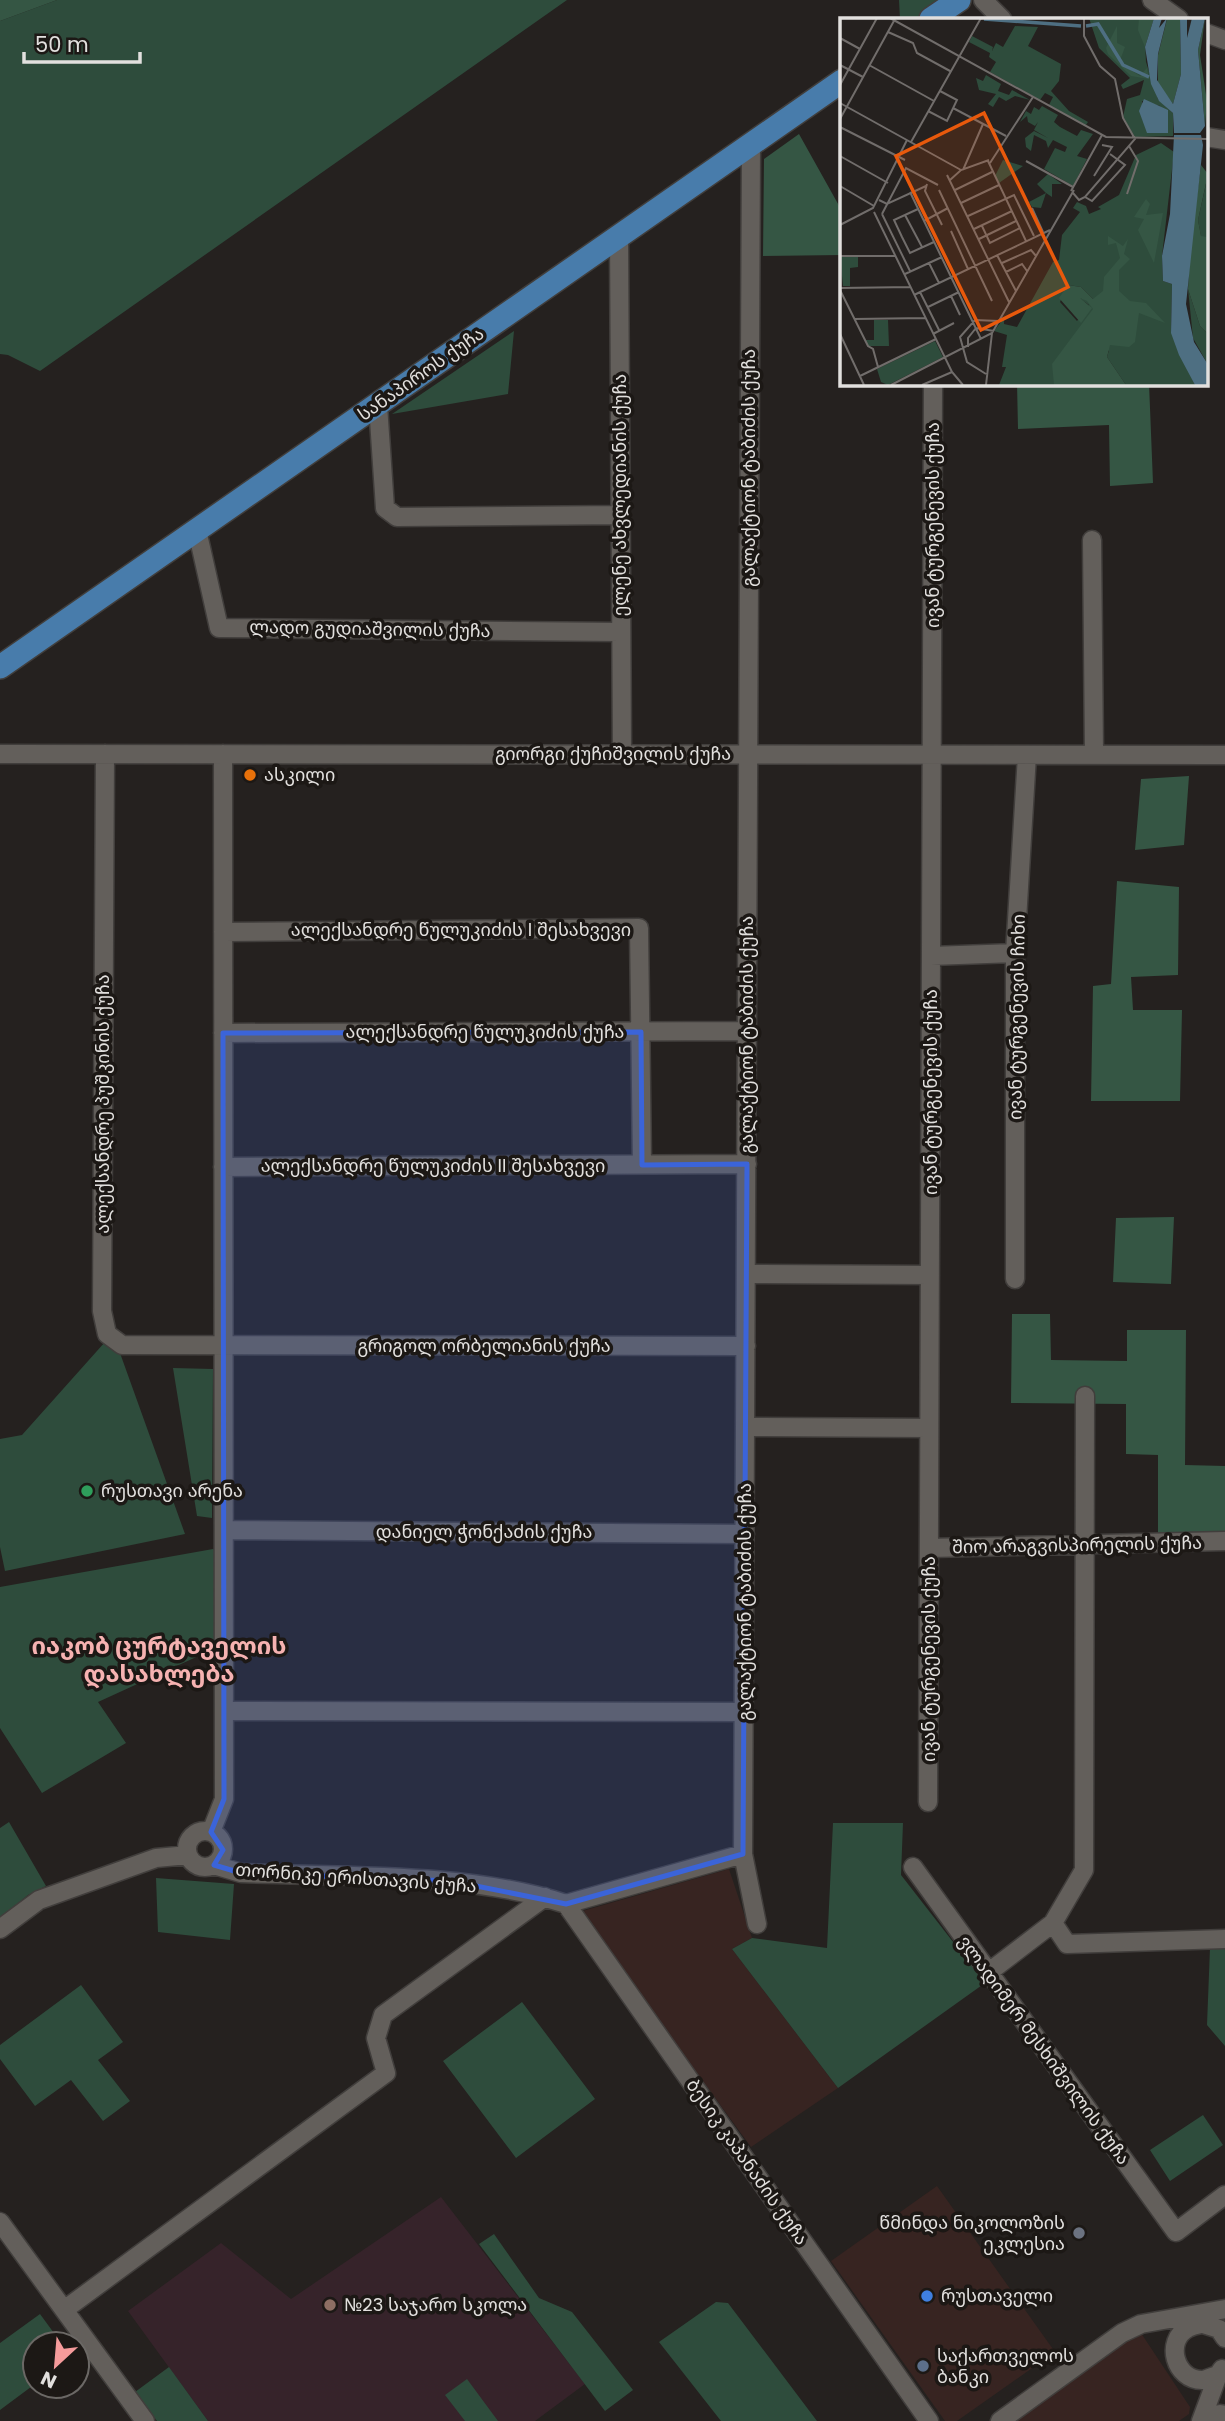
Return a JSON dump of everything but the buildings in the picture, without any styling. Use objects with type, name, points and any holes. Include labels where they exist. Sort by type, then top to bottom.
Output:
[{"type":"main road","points":[[932,18],[959,0]]},
{"type":"main road","name":"სანაპიროს ქუჩა","points":[[0,667],[840,82]]},
{"type":"street","points":[[984,0],[1001,18]]},
{"type":"street","points":[[1152,0],[1178,18]]},
{"type":"street","points":[[1208,34],[1225,40]]},
{"type":"street","name":"გალაქტიონ ტაბიძის ქუჩა","points":[[751,145],[743,1854],[757,1924]]},
{"type":"street","name":"ელენე ახვლედიანის ქუჩა","points":[[620,236],[622,754]]},
{"type":"street","name":"ივან ტურგენევის ქუჩა","points":[[928,1802],[933,385]]},
{"type":"street","points":[[378,405],[385,508],[397,517],[621,515]]},
{"type":"street","name":"ლადო გუდიაშვილის ქუჩა","points":[[197,530],[219,628],[620,632]]},
{"type":"street","points":[[1092,540],[1094,755]]},
{"type":"street","name":"გიორგი ქუჩიშვილის ქუჩა","points":[[0,754],[1225,755]]},
{"type":"street","name":"ალექსანდრე პუშკინის ქუჩა","points":[[105,754],[102,1311],[107,1334],[122,1345],[223,1346]]},
{"type":"street","points":[[211,1832],[224,1799],[223,754]]},
{"type":"street","name":"ივან ტურგენევის ჩიხი","points":[[1016,1279],[1015,953],[1027,755]]},
{"type":"street","name":"ალექსანდრე წულუკიძის I შესახვევი","points":[[223,932],[639,928],[641,1032]]},
{"type":"street","points":[[931,956],[1015,953]]},
{"type":"street","name":"ალექსანდრე წულუკიძის ქუჩა","points":[[223,1033],[747,1031]]},
{"type":"street","points":[[641,1032],[642,1165]]},
{"type":"street","name":"ალექსანდრე წულუკიძის II შესახვევი","points":[[223,1167],[747,1164]]},
{"type":"street","points":[[746,1273],[930,1275]]},
{"type":"street","name":"გრიგოლ ორბელიანის ქუჩა","points":[[223,1346],[746,1346]]},
{"type":"street","points":[[989,1972],[1053,1923],[1084,1870],[1085,1396]]},
{"type":"street","points":[[745,1427],[929,1428]]},
{"type":"street","name":"დანიელ ჭონქაძის ქუჩა","points":[[223,1530],[745,1534]]},
{"type":"street","name":"შიო არაგვისპირელის ქუჩა","points":[[929,1548],[1225,1541]]},
{"type":"street","points":[[224,1711],[745,1712]]},
{"type":"street","points":[[205,1831],[220,1839],[223,1850],[214,1865],[198,1866],[188,1855],[188,1844],[194,1835],[205,1831]]},
{"type":"street","points":[[566,1904],[743,1854]]},
{"type":"street","points":[[0,1929],[39,1900],[156,1858],[188,1855]]},
{"type":"street","name":"თორნიკე ერისთავის ქუჩა","points":[[214,1865],[241,1873],[452,1881],[545,1897],[566,1904]]},
{"type":"street","name":"ვლადიმერ მესხიშვილის ქუჩა","points":[[913,1867],[1176,2232],[1225,2195]]},
{"type":"street","points":[[64,2310],[386,2073],[376,2038],[383,2015],[545,1897]]},
{"type":"street","name":"ბესიკ კაპანაძის ქუჩა","points":[[566,1904],[929,2421]]},
{"type":"street","points":[[1053,1923],[1067,1944],[1225,1939]]},
{"type":"street","points":[[0,2222],[145,2421]]},
{"type":"street","points":[[1000,2421],[1122,2333],[1141,2324],[1225,2309]]},
{"type":"street","points":[[1223,2375],[1201,2380],[1184,2374],[1175,2360],[1175,2342],[1186,2328],[1225,2315]]},
{"type":"street","points":[[1203,2323],[1219,2329],[1225,2338]]},
{"type":"street","points":[[1141,2324],[1175,2342]]},
{"type":"street","points":[[1201,2421],[1223,2375]]},
{"type":"street","points":[[1201,2421],[1220,2414],[1225,2415]]},
{"type":"highlighted area","points":[[641,1032],[642,1165],[747,1164],[743,1854],[566,1904],[451,1881],[241,1873],[214,1865],[223,1850],[211,1832],[224,1799],[223,1033]]},
{"type":"shaded area","points":[[729,1869],[752,1938],[732,1949],[838,2088],[751,2147],[579,1912]]},
{"type":"shaded area","name":"რუსთაველი","points":[[937,2186],[1055,2352],[957,2421],[945,2421],[831,2261]]},
{"type":"shaded area","name":"№23 საჯარო სკოლა","points":[[441,2197],[585,2384],[535,2421],[208,2421],[128,2311],[221,2243],[291,2299]]},
{"type":"shaded area","points":[[1132,2333],[1141,2333],[1190,2407],[1189,2414],[1179,2421],[1008,2421]]},
{"type":"green space","points":[[0,0],[57,0],[0,21]]},
{"type":"green space","points":[[57,0],[567,0],[40,371],[8,355],[0,354],[0,21]]},
{"type":"green space","points":[[899,0],[948,0],[922,18],[900,18]]},
{"type":"green space","points":[[799,134],[840,207],[840,255],[763,256],[764,159]]},
{"type":"green space","points":[[514,331],[508,394],[392,414]]},
{"type":"green space","points":[[1017,385],[1149,385],[1153,483],[1110,486],[1109,425],[1018,429]]},
{"type":"green space","points":[[1189,776],[1184,845],[1135,850],[1141,779]]},
{"type":"green space","points":[[1117,881],[1179,887],[1178,975],[1131,977],[1133,1010],[1182,1010],[1180,1101],[1091,1101],[1093,986],[1111,984]]},
{"type":"green space","points":[[1174,1217],[1171,1284],[1113,1282],[1116,1218]]},
{"type":"green space","points":[[1012,1314],[1050,1314],[1051,1360],[1127,1361],[1127,1330],[1186,1330],[1185,1465],[1225,1466],[1225,1534],[1158,1534],[1158,1455],[1126,1454],[1126,1404],[1011,1403]]},
{"type":"green space","name":"რუსთავი არენა","points":[[105,1342],[120,1353],[185,1534],[5,1571],[0,1547],[0,1439],[22,1435]]},
{"type":"green space","points":[[173,1368],[213,1369],[212,1518],[197,1516]]},
{"type":"green space","points":[[213,1549],[217,1552],[216,1648],[98,1702],[126,1743],[42,1793],[0,1728],[0,1587]]},
{"type":"green space","points":[[9,1822],[46,1886],[28,1895],[0,1918],[0,1828]]},
{"type":"green space","points":[[833,1823],[903,1823],[901,1875],[985,1983],[838,2088],[732,1949],[752,1938],[827,1948]]},
{"type":"green space","points":[[156,1878],[234,1884],[230,1940],[158,1932]]},
{"type":"green space","points":[[1210,1948],[1225,1948],[1225,2046],[1207,2025]]},
{"type":"green space","points":[[81,1985],[123,2042],[98,2060],[130,2101],[103,2121],[71,2080],[35,2106],[0,2059],[0,2045]]},
{"type":"green space","points":[[522,2002],[595,2099],[516,2158],[443,2061]]},
{"type":"green space","points":[[1203,2115],[1223,2145],[1170,2181],[1150,2150]]},
{"type":"green space","points":[[494,2234],[539,2298],[572,2312],[633,2390],[605,2411],[479,2244]]},
{"type":"green space","points":[[716,2302],[728,2303],[817,2421],[721,2421],[659,2342]]},
{"type":"green space","points":[[40,2314],[52,2330],[21,2330],[21,2394],[0,2410],[0,2343]]},
{"type":"green space","points":[[169,2367],[208,2421],[157,2421],[135,2392]]},
{"type":"green space","points":[[467,2379],[498,2421],[465,2421],[445,2395]]},
{"type":"place","name":"ასკილი","points":[[250,775]]},
{"type":"place","name":"რუსთავი არენა","points":[[87,1491]]},
{"type":"place","name":"წმინდა ნიკოლოზის ეკლესია","points":[[1079,2233]]},
{"type":"place","name":"რუსთაველი","points":[[927,2296]]},
{"type":"place","name":"№23 საჯარო სკოლა","points":[[330,2305]]},
{"type":"place","name":"საქართველოს ბანკი","points":[[923,2366]]},
{"type":"district","name":"იაკობ ცურტაველის დასახლება","points":[[159,1660]]}]
